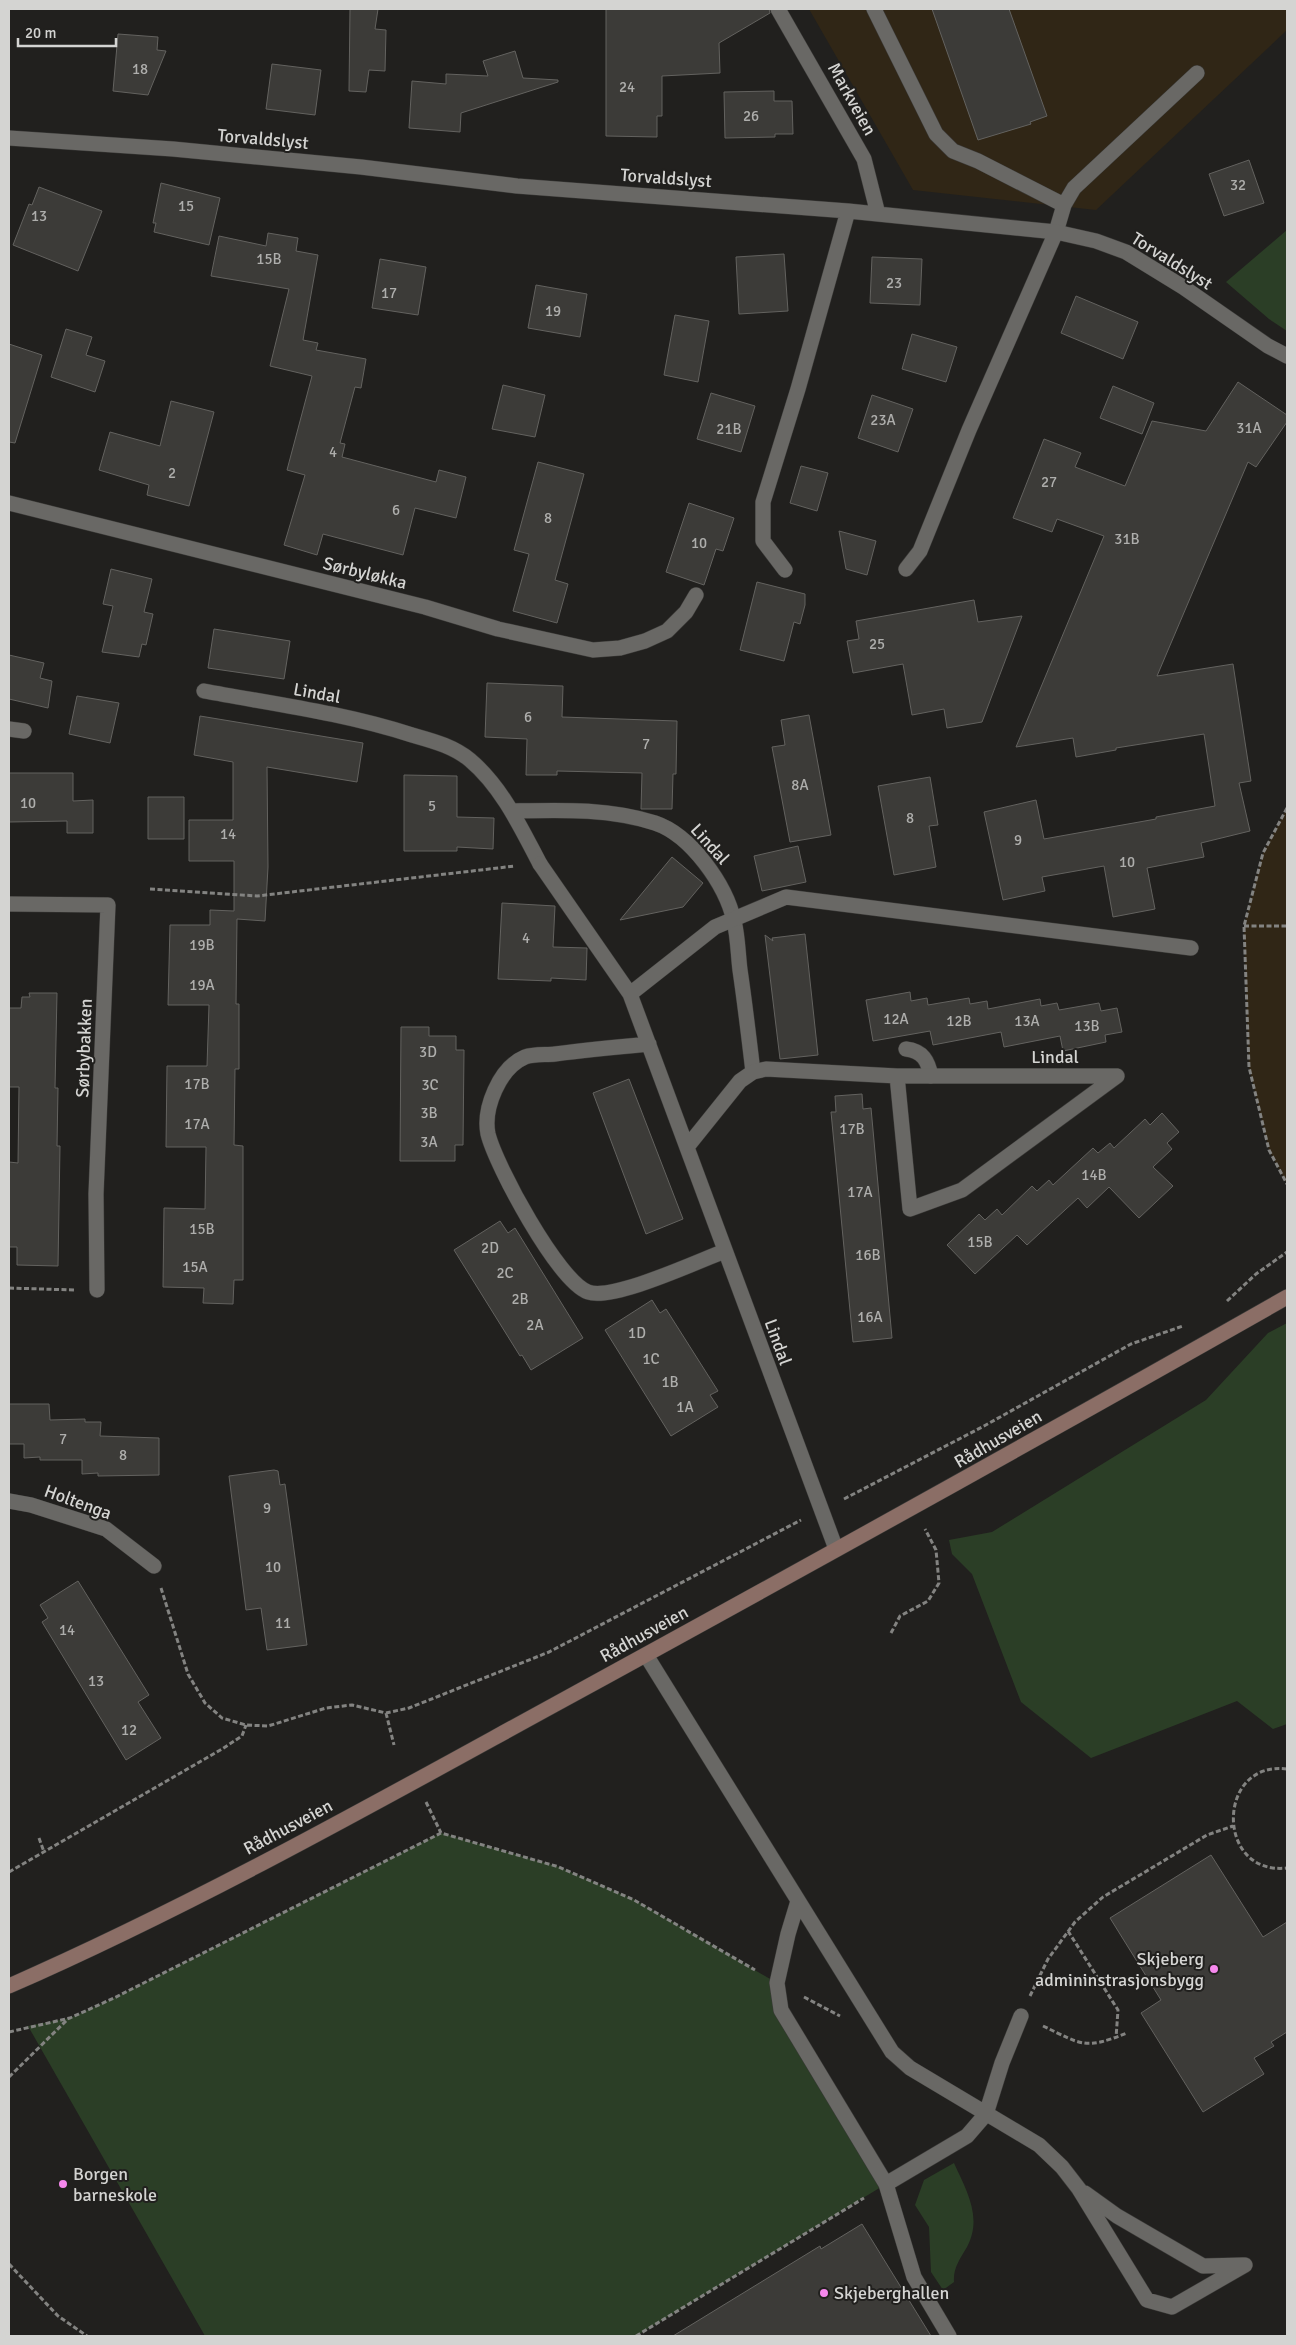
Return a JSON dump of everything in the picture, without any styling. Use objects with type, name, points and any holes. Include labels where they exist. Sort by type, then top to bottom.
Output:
[{"type":"street","name":"Markveien","points":[[778,9],[864,159],[878,214]]},
{"type":"street","points":[[874,9],[936,134],[953,150],[1064,205]]},
{"type":"street","points":[[906,569],[920,551],[969,430],[1056,232],[1064,205],[1074,188],[1197,73]]},
{"type":"street","name":"Torvaldslyst","points":[[9,138],[173,149],[342,165],[517,186],[848,211],[1056,232],[1096,241],[1126,252],[1182,287],[1268,346],[1287,356]]},
{"type":"street","points":[[785,570],[763,541],[763,502],[798,389],[848,211]]},
{"type":"street","name":"Sørbyløkka","points":[[9,503],[416,604],[498,628],[593,650],[620,648],[646,641],[667,630],[686,612],[696,595]]},
{"type":"street","name":"Lindal","points":[[204,691],[369,721],[449,746],[471,761],[512,811],[540,864],[630,994],[836,1549]]},
{"type":"street","points":[[9,729],[24,732]]},
{"type":"street","name":"Lindal","points":[[512,811],[575,810],[613,814],[655,824],[683,840],[716,877],[734,919],[753,1072],[766,1069],[897,1076],[1117,1076],[962,1190],[910,1208],[897,1076]]},
{"type":"street","points":[[630,994],[715,928],[786,897],[1191,948]]},
{"type":"street","name":"Sørbybakken","points":[[9,904],[108,906],[96,1194],[97,1290]]},
{"type":"street","points":[[649,1044],[525,1057],[506,1072],[495,1089],[488,1106],[488,1133],[502,1171],[546,1249],[566,1274],[588,1292],[609,1292],[646,1282],[725,1251]]},
{"type":"street","points":[[906,1049],[916,1050],[928,1062],[931,1076]]},
{"type":"street","points":[[687,1148],[740,1081],[753,1072]]},
{"type":"street","name":"Rådhusveien","points":[[9,1986],[178,1907],[646,1655],[836,1549],[914,1508],[1287,1297]]},
{"type":"street","name":"Holtenga","points":[[9,1501],[31,1505],[106,1530],[154,1566]]},
{"type":"street","points":[[646,1655],[892,2052],[910,2068],[1040,2145],[1062,2167],[1079,2189],[1147,2300],[1172,2307],[1245,2266],[1203,2266],[1117,2216],[1079,2189]]},
{"type":"street","points":[[798,1901],[777,1982],[781,2010],[886,2184],[914,2277],[949,2336]]},
{"type":"street","points":[[886,2184],[967,2136],[986,2114],[1002,2063],[1021,2016]]},
{"type":"path","points":[[1287,808],[1263,853],[1244,926],[1248,1067],[1269,1150],[1287,1184]]},
{"type":"path","points":[[150,890],[267,896],[540,864]]},
{"type":"path","points":[[1244,926],[1287,926]]},
{"type":"path","points":[[9,1288],[97,1290]]},
{"type":"path","points":[[891,1633],[900,1616],[928,1601],[939,1583],[936,1550],[914,1508]]},
{"type":"path","points":[[154,1566],[188,1674],[205,1703],[222,1718],[246,1725],[268,1726],[326,1708],[352,1705],[386,1713],[394,1745]]},
{"type":"path","points":[[9,1872],[222,1749],[242,1736],[246,1725]]},
{"type":"path","points":[[1287,1769],[1280,1768],[1263,1772],[1249,1781],[1238,1794],[1232,1810],[1232,1826],[1238,1843],[1248,1856],[1263,1865],[1280,1869],[1287,1868]]},
{"type":"path","points":[[425,1801],[441,1833]]},
{"type":"path","points":[[1127,2033],[1103,2043],[1083,2044],[1021,2016],[1048,1959],[1075,1922],[1103,1897],[1207,1835],[1232,1826]]},
{"type":"path","points":[[9,2032],[70,2018],[123,1994],[441,1833],[559,1867],[634,1900],[847,2020]]},
{"type":"path","points":[[39,1838],[44,1852]]},
{"type":"path","points":[[1068,1931],[1118,2010],[1116,2038]]},
{"type":"path","points":[[9,2078],[70,2018]]},
{"type":"path","points":[[636,2336],[886,2184]]},
{"type":"path","points":[[9,2264],[58,2316],[87,2336]]},
{"type":"shaded area","points":[[809,9],[1287,9],[1287,30],[1096,210],[913,190]]},
{"type":"shaded area","points":[[1287,808],[1287,1184],[1269,1150],[1249,1067],[1244,926],[1263,853]]},
{"type":"green space","points":[[1287,230],[1287,331],[1269,319],[1226,282]]},
{"type":"green space","points":[[1287,1323],[1287,1724],[1273,1729],[1237,1701],[1091,1758],[1021,1702],[972,1574],[952,1554],[949,1540],[992,1532],[1206,1400],[1268,1333]]},
{"type":"green space","points":[[441,1833],[559,1867],[635,1900],[777,1983],[781,2010],[886,2184],[636,2336],[205,2336],[28,2026],[70,2018],[114,1998]]},
{"type":"green space","points":[[954,2163],[968,2194],[973,2214],[973,2225],[972,2236],[956,2268],[954,2282],[943,2290],[931,2272],[929,2227],[915,2205],[924,2180]]},
{"type":"building","points":[[350,9],[378,9],[375,29],[386,30],[385,71],[369,70],[366,92],[349,91]]},
{"type":"building","points":[[606,9],[769,9],[770,13],[719,43],[720,73],[662,76],[662,116],[657,116],[657,137],[606,136]]},
{"type":"building","points":[[932,9],[1009,9],[1047,116],[1030,122],[1031,124],[978,140]]},
{"type":"building","points":[[118,34],[158,37],[157,50],[166,51],[148,95],[113,91]]},
{"type":"building","points":[[515,51],[523,78],[558,80],[558,82],[461,113],[460,132],[409,128],[412,81],[446,84],[446,74],[488,76],[483,61]]},
{"type":"building","points":[[272,64],[321,70],[315,115],[266,109]]},
{"type":"building","points":[[774,91],[774,101],[792,101],[793,134],[775,134],[775,137],[725,138],[724,92]]},
{"type":"building","points":[[1249,160],[1264,203],[1224,216],[1209,174]]},
{"type":"building","points":[[161,183],[220,198],[209,245],[154,232],[156,223],[153,223]]},
{"type":"building","points":[[39,187],[102,211],[78,271],[13,245],[29,204],[32,205]]},
{"type":"building","points":[[268,233],[298,238],[296,251],[318,255],[303,340],[318,343],[316,350],[366,359],[361,388],[355,387],[340,443],[345,444],[342,457],[436,482],[439,470],[466,477],[456,518],[415,508],[403,555],[323,534],[317,555],[284,545],[305,475],[287,470],[312,376],[270,366],[289,289],[211,276],[219,236],[266,246]]},
{"type":"building","points":[[784,254],[788,311],[739,314],[736,257]]},
{"type":"building","points":[[872,257],[922,259],[920,305],[870,303]]},
{"type":"building","points":[[380,259],[426,267],[418,315],[372,308]]},
{"type":"building","points":[[536,285],[587,294],[580,337],[528,328]]},
{"type":"building","points":[[1076,296],[1138,322],[1123,359],[1061,333]]},
{"type":"building","points":[[675,315],[709,321],[698,382],[664,375]]},
{"type":"building","points":[[66,329],[92,337],[86,355],[105,361],[95,392],[51,377]]},
{"type":"building","points":[[912,334],[957,347],[946,382],[902,369]]},
{"type":"building","points":[[9,344],[42,355],[15,443],[9,442]]},
{"type":"building","points":[[1238,382],[1287,415],[1287,422],[1256,467],[1248,462],[1157,676],[1233,664],[1251,781],[1239,783],[1250,831],[1201,843],[1204,857],[1147,868],[1155,909],[1113,917],[1104,866],[1042,877],[1045,891],[1003,900],[984,812],[1036,800],[1044,839],[1156,819],[1156,817],[1215,806],[1204,734],[1116,748],[1116,750],[1076,757],[1073,738],[1016,747],[1104,536],[1057,519],[1052,532],[1013,518],[1044,439],[1081,453],[1075,467],[1125,486],[1152,421],[1206,431]]},
{"type":"building","points":[[503,385],[545,395],[535,437],[492,429]]},
{"type":"building","points":[[1113,386],[1154,403],[1142,434],[1100,418]]},
{"type":"building","points":[[711,393],[755,406],[741,452],[697,439]]},
{"type":"building","points":[[872,395],[913,409],[898,452],[858,438]]},
{"type":"building","points":[[171,401],[214,412],[189,506],[147,495],[149,485],[99,470],[110,432],[160,446]]},
{"type":"building","points":[[538,462],[584,474],[555,580],[568,584],[557,623],[513,611],[529,554],[514,550]]},
{"type":"building","points":[[801,466],[828,473],[817,511],[790,503]]},
{"type":"building","points":[[689,503],[734,518],[723,551],[716,549],[704,585],[666,572]]},
{"type":"building","points":[[839,531],[876,541],[867,575],[846,569]]},
{"type":"building","points":[[111,569],[152,579],[144,612],[153,614],[146,645],[142,644],[139,657],[102,652],[113,606],[103,604]]},
{"type":"building","points":[[757,582],[805,594],[805,605],[800,624],[794,622],[784,661],[740,650]]},
{"type":"building","points":[[974,600],[978,622],[1022,616],[982,722],[947,728],[944,709],[912,715],[903,664],[853,673],[847,641],[859,639],[856,621]]},
{"type":"building","points":[[214,629],[290,641],[284,679],[208,668]]},
{"type":"building","points":[[9,655],[44,663],[40,678],[52,681],[48,708],[9,699]]},
{"type":"building","points":[[487,683],[563,686],[562,717],[677,721],[676,774],[673,774],[672,809],[641,809],[642,773],[557,771],[557,775],[526,775],[527,739],[485,737]]},
{"type":"building","points":[[77,696],[119,703],[110,743],[69,734]]},
{"type":"building","points":[[809,715],[831,835],[790,842],[772,747],[785,745],[781,720]]},
{"type":"building","points":[[200,716],[363,743],[357,782],[267,767],[268,867],[265,921],[237,919],[236,1004],[239,1004],[239,1069],[235,1069],[234,1145],[243,1146],[243,1280],[234,1280],[233,1304],[203,1303],[204,1288],[163,1287],[164,1208],[205,1209],[206,1147],[166,1147],[167,1066],[207,1066],[209,1005],[168,1005],[170,925],[210,925],[210,910],[234,911],[234,861],[189,861],[189,820],[233,820],[233,762],[194,755]]},
{"type":"building","points":[[9,773],[73,773],[73,801],[93,800],[93,833],[67,833],[67,821],[9,822]]},
{"type":"building","points":[[404,775],[457,776],[457,817],[494,818],[493,849],[457,847],[457,851],[404,851]]},
{"type":"building","points":[[930,777],[938,825],[929,826],[936,867],[894,875],[878,786]]},
{"type":"building","points":[[148,797],[184,797],[184,839],[148,839]]},
{"type":"building","points":[[798,846],[806,882],[762,891],[754,856]]},
{"type":"building","points":[[672,857],[703,883],[683,907],[620,920]]},
{"type":"building","points":[[502,903],[555,906],[553,947],[587,948],[586,980],[551,978],[551,981],[498,979]]},
{"type":"building","points":[[805,934],[818,1055],[780,1059],[765,935],[773,941],[772,938]]},
{"type":"building","points":[[910,992],[911,1001],[927,998],[928,1005],[969,998],[970,1004],[987,1001],[988,1009],[1040,999],[1041,1006],[1057,1003],[1059,1010],[1099,1003],[1101,1011],[1117,1008],[1122,1032],[1105,1035],[1106,1042],[1063,1051],[1060,1036],[1004,1047],[1001,1032],[933,1045],[930,1031],[873,1041],[866,1000]]},
{"type":"building","points":[[29,993],[57,993],[55,1088],[58,1088],[57,1146],[60,1146],[58,1266],[17,1265],[17,1247],[9,1247],[9,1162],[18,1163],[19,1087],[9,1087],[9,1008],[21,1008],[22,997],[30,997]]},
{"type":"building","points":[[401,1027],[429,1027],[429,1036],[456,1036],[456,1050],[464,1050],[463,1145],[455,1145],[455,1161],[400,1161]]},
{"type":"building","points":[[629,1079],[683,1219],[646,1234],[593,1093]]},
{"type":"building","points":[[862,1094],[863,1109],[871,1108],[892,1338],[853,1342],[831,1112],[836,1112],[835,1096]]},
{"type":"building","points":[[1162,1113],[1179,1132],[1167,1143],[1172,1149],[1153,1167],[1173,1186],[1139,1218],[1109,1187],[1087,1208],[1078,1198],[1027,1245],[1017,1235],[975,1274],[947,1245],[979,1214],[985,1220],[997,1209],[1002,1215],[1032,1186],[1037,1191],[1049,1180],[1053,1185],[1093,1148],[1098,1153],[1110,1143],[1114,1148],[1145,1119],[1150,1125]]},
{"type":"building","points":[[500,1221],[508,1233],[515,1228],[583,1338],[531,1370],[522,1355],[520,1356],[454,1250]]},
{"type":"building","points":[[652,1300],[660,1313],[666,1309],[718,1391],[710,1395],[718,1407],[671,1436],[605,1330]]},
{"type":"building","points":[[9,1404],[49,1404],[50,1420],[85,1419],[85,1422],[101,1422],[100,1436],[159,1438],[159,1475],[98,1476],[98,1473],[82,1474],[82,1460],[40,1460],[40,1457],[24,1458],[24,1444],[9,1444]]},
{"type":"building","points":[[278,1471],[280,1485],[285,1484],[307,1645],[267,1650],[261,1608],[246,1610],[229,1476]]},
{"type":"building","points":[[78,1581],[149,1695],[138,1702],[161,1738],[126,1760],[42,1622],[48,1618],[40,1605]]},
{"type":"building","name":"Skjeberg admininstrasjonsbygg","points":[[1211,1855],[1263,1937],[1287,1922],[1287,2032],[1271,2042],[1274,2046],[1254,2058],[1264,2074],[1203,2112],[1141,2013],[1161,2000],[1110,1918]]},
{"type":"building","name":"Skjeberghallen","points":[[862,2224],[931,2336],[673,2336],[820,2246],[821,2249]]},
{"type":"place","name":"Skjeberg admininstrasjonsbygg","points":[[1214,1969]]},
{"type":"place","name":"Borgen barneskole","points":[[63,2184]]},
{"type":"place","name":"Skjeberghallen","points":[[824,2293]]}]
